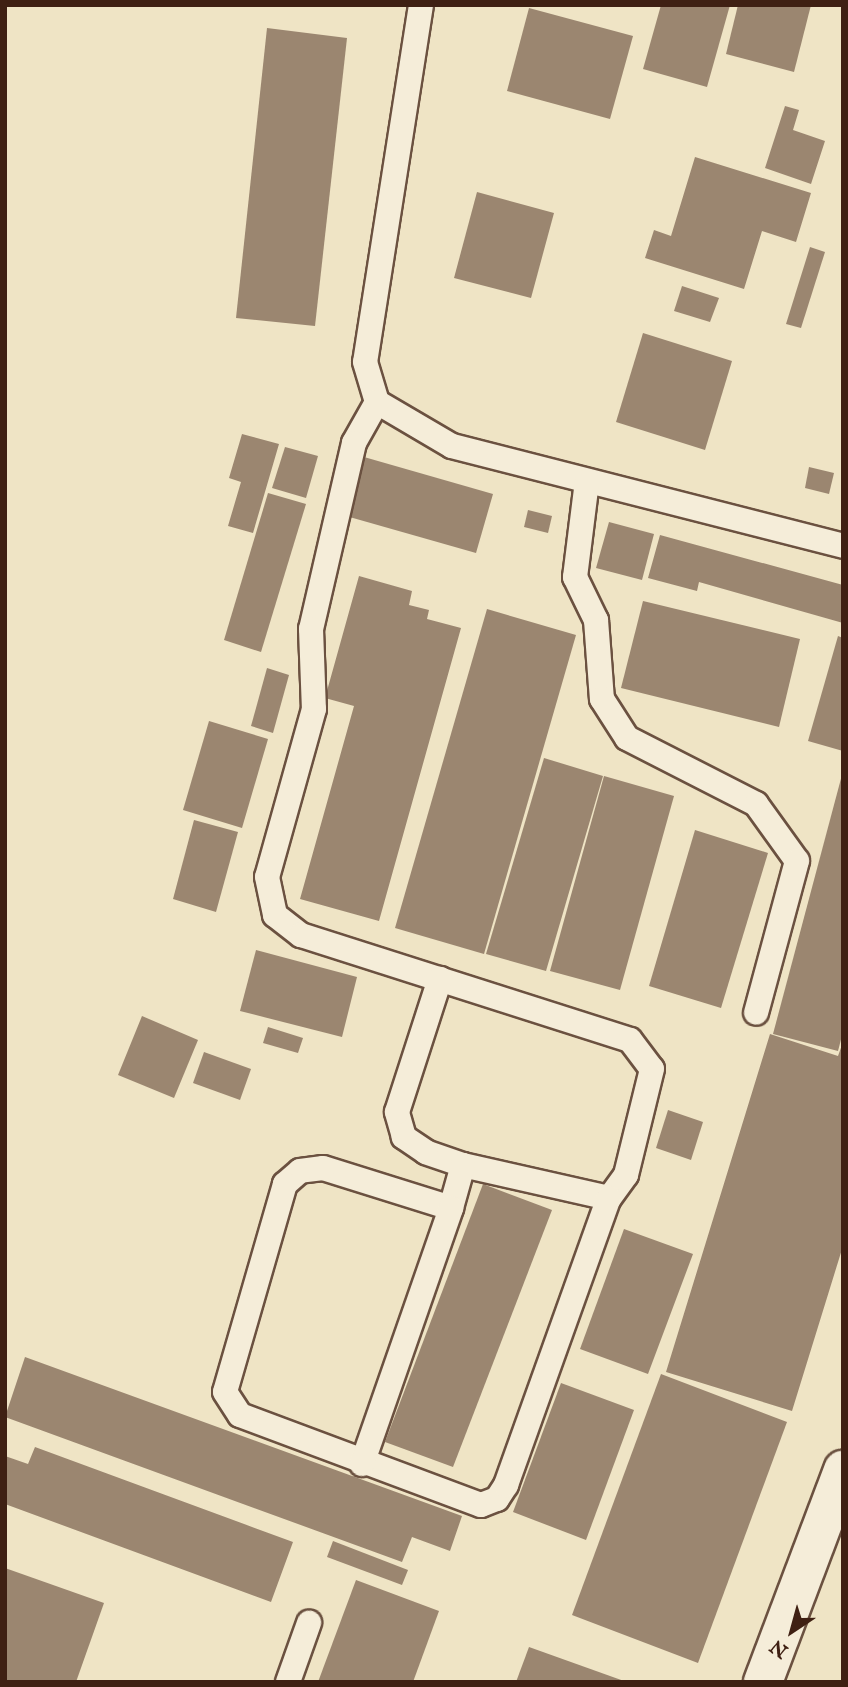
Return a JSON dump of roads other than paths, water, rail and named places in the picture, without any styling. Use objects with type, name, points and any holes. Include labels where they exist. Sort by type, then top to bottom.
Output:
[{"type":"main road","points":[[763,1682],[843,1470]]},
{"type":"lane","points":[[421,5],[365,362],[377,402],[452,446],[843,546]]},
{"type":"lane","points":[[377,402],[354,443],[311,629],[314,709],[267,877],[275,915],[301,934],[630,1040],[652,1069],[626,1175],[609,1198],[506,1485],[496,1499],[481,1505],[362,1464],[240,1415],[225,1392],[285,1184],[300,1171],[323,1168],[451,1208]]},
{"type":"lane","points":[[587,481],[575,577],[596,620],[602,699],[627,738],[755,804],[797,861],[756,1013]]},
{"type":"lane","points":[[440,979],[397,1112],[404,1137],[426,1152],[463,1165],[609,1198]]},
{"type":"lane","points":[[362,1464],[451,1208],[463,1165]]},
{"type":"lane","points":[[288,1682],[309,1623]]}]
